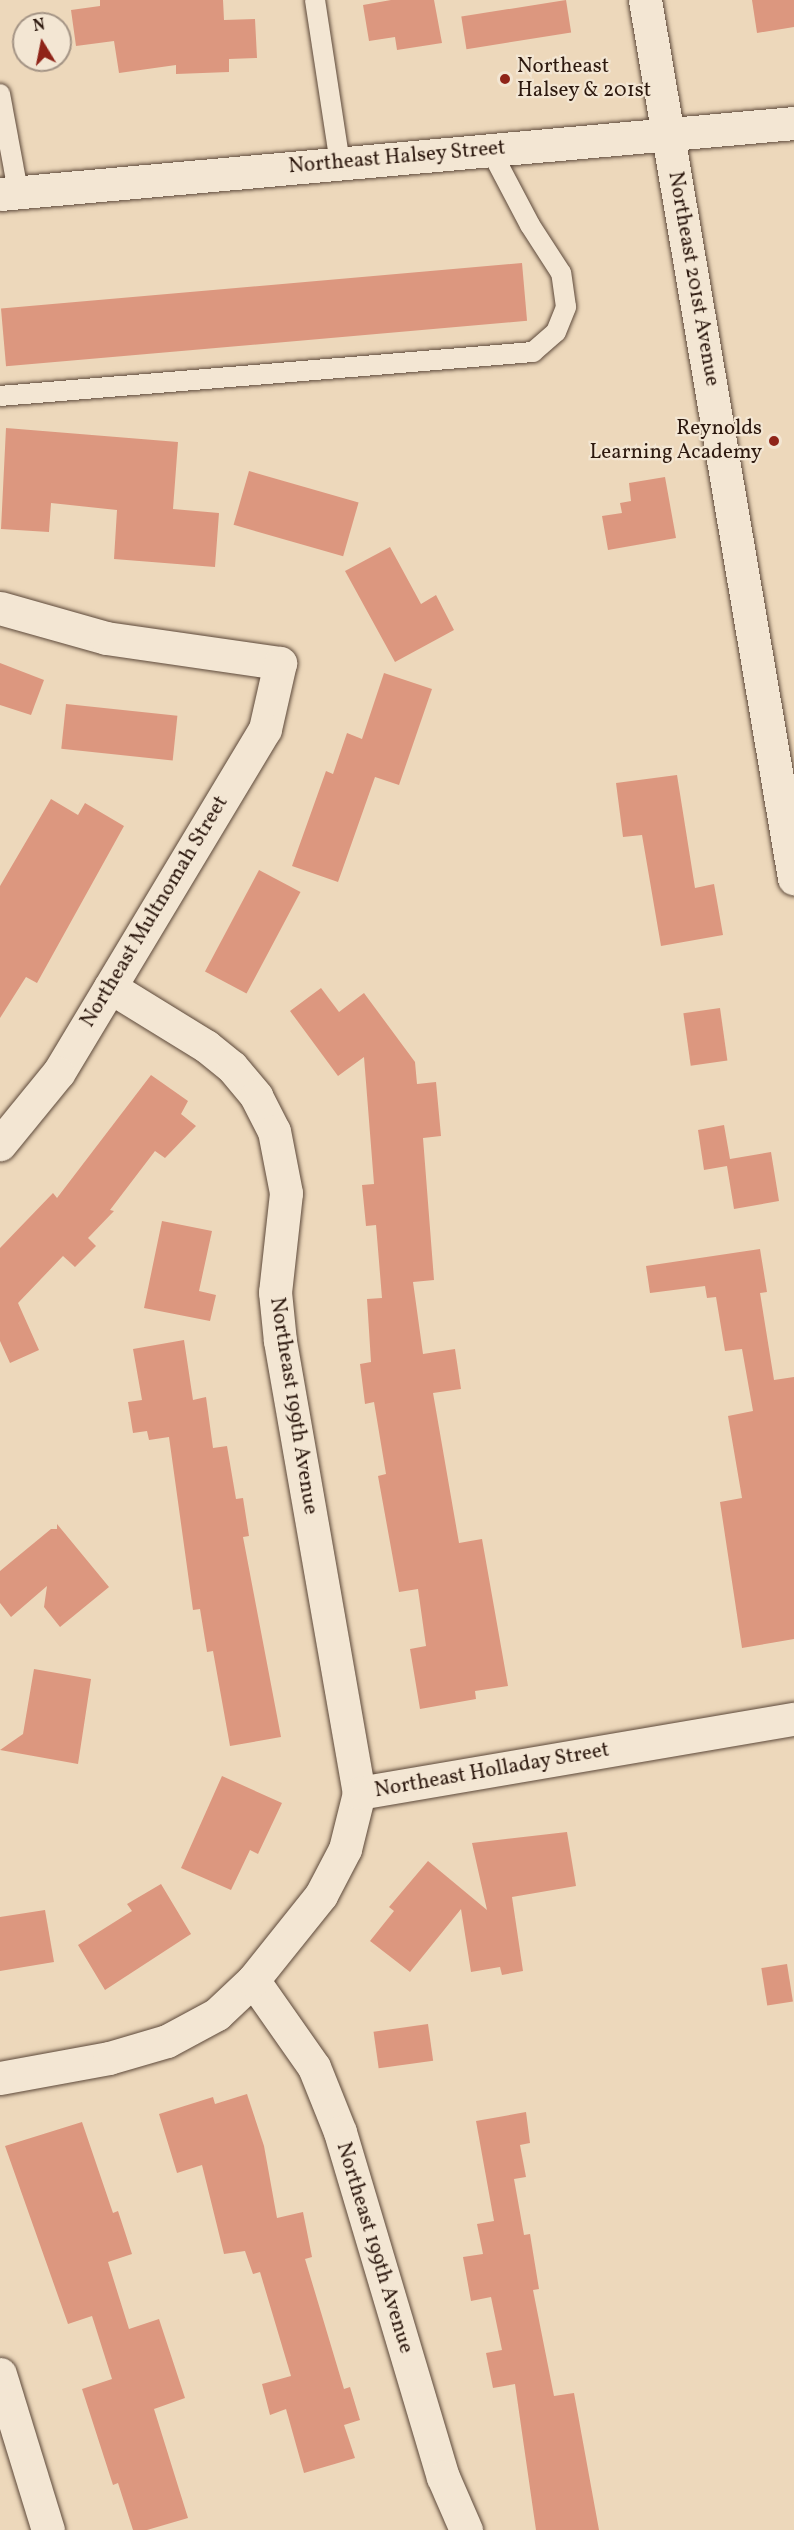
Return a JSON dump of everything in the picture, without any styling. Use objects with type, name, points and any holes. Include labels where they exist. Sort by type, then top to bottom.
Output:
[{"type":"street","name":"Northeast 201st Avenue","points":[[645,0],[794,878]]},
{"type":"street","name":"Northeast Halsey Street","points":[[9,193],[794,123]]},
{"type":"street","name":"Northeast Multnomah Street","points":[[0,608],[106,638],[280,663],[265,729],[58,1073],[0,1144]]},
{"type":"street","name":"Northeast 199th Avenue","points":[[110,987],[206,1046],[232,1068],[256,1096],[274,1131],[286,1194],[275,1292],[280,1341],[359,1793]]},
{"type":"street","name":"Northeast Holladay Street","points":[[0,2078],[109,2058],[167,2041],[217,2014],[253,1980],[321,1895],[345,1849],[359,1793],[794,1719]]},
{"type":"street","name":"Northeast 199th Avenue","points":[[253,1980],[314,2067],[339,2132],[443,2477],[466,2530]]},
{"type":"street","points":[[0,2374],[48,2530]]},
{"type":"lane","points":[[315,0],[340,163]]},
{"type":"lane","points":[[0,94],[9,193]]},
{"type":"lane","points":[[0,396],[533,352],[556,332],[566,307],[561,273],[530,225],[491,151]]},
{"type":"building","points":[[100,0],[223,0],[224,20],[255,19],[257,58],[229,59],[229,72],[176,74],[176,65],[119,73],[114,41],[76,46],[71,10],[100,6]]},
{"type":"building","points":[[391,0],[434,0],[442,43],[397,50],[395,37],[369,41],[363,5]]},
{"type":"building","points":[[566,0],[571,33],[466,49],[461,17]]},
{"type":"building","points":[[752,0],[794,0],[794,27],[757,33]]},
{"type":"building","points":[[522,263],[527,321],[6,366],[1,309]]},
{"type":"building","points":[[6,428],[178,442],[173,509],[219,513],[215,567],[114,559],[117,510],[51,503],[49,532],[1,529]]},
{"type":"building","points":[[249,471],[359,502],[343,556],[234,525]]},
{"type":"building","points":[[665,477],[676,538],[608,550],[602,516],[622,513],[620,503],[631,501],[629,483]]},
{"type":"building","points":[[390,547],[421,604],[436,595],[454,630],[395,662],[345,571]]},
{"type":"building","points":[[0,663],[44,680],[31,715],[0,705]]},
{"type":"building","points":[[384,673],[432,689],[399,785],[375,777],[338,882],[292,866],[326,771],[333,774],[347,733],[362,739]]},
{"type":"building","points":[[66,704],[177,716],[173,760],[61,749]]},
{"type":"building","points":[[677,775],[695,888],[714,884],[723,935],[661,946],[642,835],[623,837],[616,783]]},
{"type":"building","points":[[51,799],[78,815],[85,803],[124,826],[37,983],[26,977],[0,1018],[0,886]]},
{"type":"building","points":[[259,870],[300,892],[247,994],[205,972]]},
{"type":"building","points":[[321,988],[339,1012],[364,993],[415,1062],[417,1084],[436,1082],[441,1136],[423,1138],[434,1280],[413,1282],[423,1354],[455,1349],[461,1389],[433,1393],[459,1543],[482,1539],[508,1686],[475,1691],[476,1699],[420,1709],[410,1649],[426,1646],[418,1589],[399,1592],[378,1476],[386,1474],[374,1402],[365,1404],[360,1364],[371,1362],[367,1299],[382,1298],[376,1225],[366,1226],[362,1185],[374,1184],[364,1057],[338,1076],[290,1011]]},
{"type":"building","points":[[720,1008],[727,1060],[691,1066],[683,1013]]},
{"type":"building","points":[[151,1075],[188,1101],[181,1114],[196,1126],[165,1158],[155,1151],[110,1210],[114,1211],[88,1238],[96,1246],[75,1267],[63,1256],[18,1303],[39,1350],[10,1363],[0,1341],[0,1248],[53,1193],[57,1198]]},
{"type":"building","points":[[724,1125],[730,1159],[771,1152],[779,1201],[734,1209],[727,1166],[704,1170],[698,1130]]},
{"type":"building","points":[[162,1221],[212,1231],[199,1291],[216,1295],[210,1321],[144,1308]]},
{"type":"building","points":[[760,1249],[767,1292],[760,1293],[774,1380],[794,1377],[794,1639],[742,1648],[720,1502],[742,1498],[728,1416],[753,1411],[742,1349],[725,1351],[716,1297],[707,1298],[705,1286],[650,1293],[646,1266]]},
{"type":"building","points":[[184,1340],[193,1400],[206,1397],[213,1448],[227,1446],[236,1499],[243,1498],[249,1536],[243,1537],[281,1737],[230,1746],[213,1651],[207,1652],[200,1609],[193,1610],[169,1437],[149,1440],[147,1431],[133,1433],[128,1402],[142,1400],[133,1349]]},
{"type":"building","points":[[57,1524],[109,1587],[60,1627],[44,1607],[47,1586],[11,1617],[0,1603],[0,1571],[51,1529],[57,1529]]},
{"type":"building","points":[[34,1669],[91,1679],[78,1764],[0,1750],[23,1734]]},
{"type":"building","points":[[222,1776],[282,1803],[258,1854],[250,1850],[231,1890],[181,1868]]},
{"type":"building","points":[[567,1832],[576,1886],[512,1897],[523,1971],[502,1975],[500,1967],[471,1972],[461,1909],[410,1972],[370,1941],[394,1911],[389,1907],[428,1861],[487,1910],[472,1843]]},
{"type":"building","points":[[161,1884],[191,1934],[105,1990],[78,1945],[132,1911],[127,1904]]},
{"type":"building","points":[[45,1910],[54,1962],[0,1971],[0,1917]]},
{"type":"building","points":[[787,1964],[793,2002],[767,2006],[761,1968]]},
{"type":"building","points":[[428,2024],[433,2061],[379,2068],[374,2032]]},
{"type":"building","points":[[247,2094],[264,2146],[277,2218],[303,2212],[312,2257],[305,2259],[344,2389],[350,2387],[360,2420],[344,2425],[355,2458],[304,2473],[286,2409],[270,2415],[262,2384],[291,2376],[260,2272],[253,2274],[245,2251],[224,2254],[202,2165],[177,2173],[159,2114],[213,2097],[215,2104]]},
{"type":"building","points":[[526,2112],[530,2143],[520,2145],[526,2177],[514,2179],[524,2235],[530,2234],[539,2289],[533,2290],[554,2396],[574,2393],[599,2530],[536,2530],[515,2384],[493,2388],[486,2353],[502,2350],[491,2297],[471,2301],[463,2257],[483,2254],[477,2224],[494,2221],[476,2121]]},
{"type":"building","points":[[82,2122],[113,2213],[118,2211],[132,2254],[108,2262],[129,2329],[159,2319],[185,2398],[154,2409],[188,2518],[147,2530],[133,2530],[118,2483],[113,2485],[82,2389],[112,2379],[92,2316],[68,2324],[5,2146]]},
{"type":"place","name":"Northeast Halsey & 201st","points":[[505,79]]},
{"type":"place","name":"Reynolds Learning Academy","points":[[774,441]]}]
